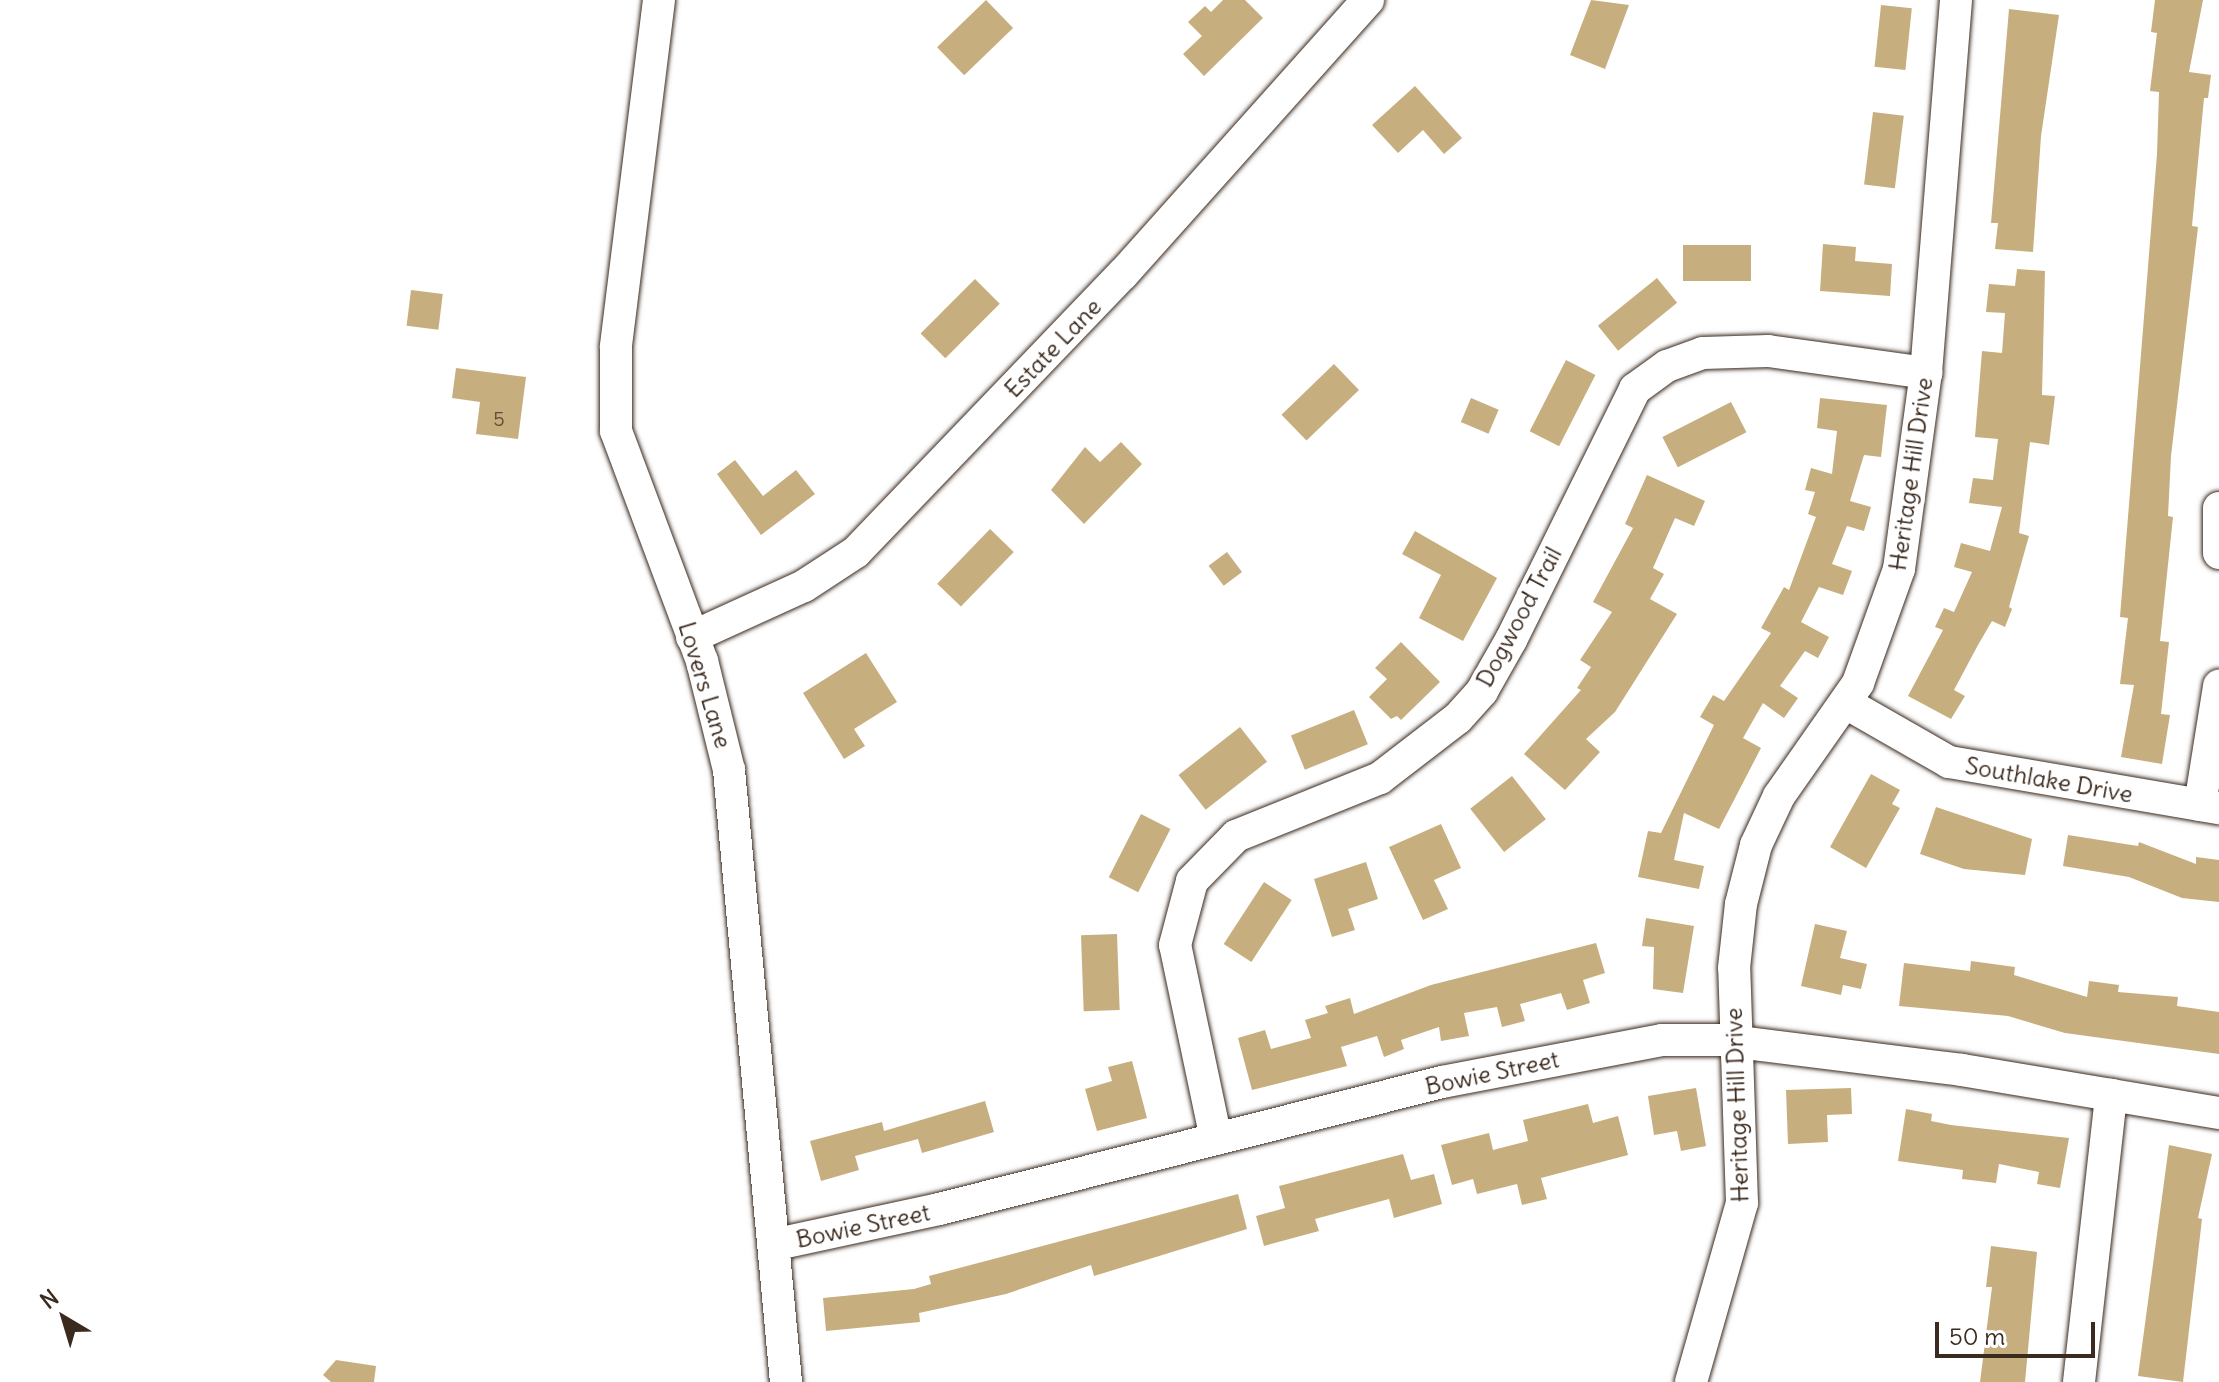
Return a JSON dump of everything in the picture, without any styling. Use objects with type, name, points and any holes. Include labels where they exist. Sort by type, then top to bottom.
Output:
[{"type":"street","name":"Lovers Lane","points":[[659,0],[616,347],[615,417],[627,472],[692,637],[720,721],[729,770],[761,1135],[777,1244],[786,1382]]},
{"type":"street","name":"Estate Lane","points":[[692,637],[804,586],[856,552],[1123,274],[1368,0]]},
{"type":"street","name":"Heritage Hill Drive","points":[[1691,1382],[1742,1203],[1734,1041],[1740,916],[1756,845],[1779,796],[1858,683],[1899,569],[1926,373],[1956,0]]},
{"type":"street","name":"Dogwood Trail","points":[[1216,1139],[1175,945],[1192,881],[1236,836],[1380,778],[1458,718],[1482,691],[1511,640],[1635,389],[1667,366],[1703,353],[1768,351],[1926,373]]},
{"type":"street","points":[[2209,806],[2219,686]]},
{"type":"street","name":"Southlake Drive","points":[[1846,703],[1949,762],[2209,806]]},
{"type":"street","name":"Bowie Street","points":[[777,1244],[1525,1065],[1662,1040],[1734,1041],[2219,1113]]},
{"type":"street","points":[[2079,1382],[2111,1095]]},
{"type":"building","points":[[986,0],[1013,28],[964,75],[937,47]]},
{"type":"building","points":[[1223,0],[1245,0],[1263,18],[1204,76],[1183,54],[1202,36],[1188,22],[1205,6],[1211,12]]},
{"type":"building","points":[[1591,0],[1629,5],[1605,69],[1570,55]]},
{"type":"building","points":[[2155,0],[2203,0],[2189,72],[2211,75],[2208,98],[2204,98],[2192,226],[2198,227],[2171,456],[2168,516],[2173,517],[2160,641],[2169,642],[2161,714],[2170,715],[2162,764],[2121,757],[2134,685],[2120,684],[2128,618],[2120,617],[2157,154],[2159,92],[2150,91],[2157,33],[2151,32]]},
{"type":"building","points":[[1881,5],[1912,8],[1905,70],[1875,67]]},
{"type":"building","points":[[2009,9],[2059,15],[2041,136],[2033,252],[1995,249],[1998,223],[1991,223]]},
{"type":"building","points":[[1415,86],[1462,138],[1444,154],[1423,130],[1398,153],[1372,125]]},
{"type":"building","points":[[1873,112],[1904,116],[1895,188],[1864,184]]},
{"type":"building","points":[[1823,244],[1856,247],[1855,261],[1892,264],[1890,296],[1820,291]]},
{"type":"building","points":[[1683,245],[1751,245],[1751,281],[1683,281]]},
{"type":"building","points":[[2017,269],[2045,271],[2042,395],[2055,396],[2049,445],[2030,442],[2019,533],[2029,536],[2009,607],[2012,609],[2005,627],[1992,621],[1978,645],[1954,690],[1965,696],[1951,719],[1908,696],[1943,630],[1935,627],[1944,608],[1954,612],[1972,572],[1954,567],[1961,543],[1990,551],[2002,507],[1969,503],[1973,478],[1993,480],[1998,439],[1975,437],[1982,351],[2002,353],[2005,313],[1986,312],[1989,284],[2015,286]]},
{"type":"building","points":[[1657,278],[1677,303],[1618,351],[1598,326]]},
{"type":"building","points":[[975,279],[1000,304],[945,358],[921,333]]},
{"type":"building","points":[[411,290],[443,294],[438,330],[407,326]]},
{"type":"building","points":[[1566,360],[1595,375],[1559,446],[1530,431]]},
{"type":"building","points":[[1334,364],[1359,390],[1306,441],[1281,415]]},
{"type":"building","points":[[456,368],[526,377],[518,439],[476,434],[480,402],[452,398]]},
{"type":"building","points":[[1471,398],[1499,410],[1488,434],[1461,422]]},
{"type":"building","points":[[1820,398],[1887,405],[1881,457],[1864,455],[1850,501],[1871,507],[1864,531],[1847,526],[1832,564],[1852,571],[1843,595],[1819,587],[1801,622],[1829,637],[1818,658],[1805,651],[1780,686],[1798,698],[1784,718],[1763,703],[1743,738],[1761,748],[1719,829],[1684,813],[1674,860],[1704,866],[1699,889],[1638,877],[1648,831],[1661,833],[1714,725],[1700,717],[1713,695],[1724,701],[1771,633],[1761,628],[1784,587],[1789,590],[1816,517],[1808,514],[1815,492],[1805,490],[1811,468],[1832,474],[1837,431],[1817,428]]},
{"type":"building","points":[[1731,402],[1746,432],[1678,467],[1662,437]]},
{"type":"building","points":[[1121,442],[1142,464],[1084,524],[1051,490],[1085,447],[1100,462]]},
{"type":"building","points":[[735,460],[763,496],[796,470],[815,494],[761,535],[717,474]]},
{"type":"building","points":[[1647,475],[1705,501],[1694,526],[1675,518],[1653,568],[1664,574],[1650,599],[1677,614],[1615,712],[1586,739],[1600,752],[1565,790],[1524,754],[1581,690],[1577,688],[1591,667],[1580,660],[1612,612],[1593,602],[1633,528],[1625,524]]},
{"type":"building","points":[[990,529],[1014,552],[961,607],[937,584]]},
{"type":"building","points":[[1415,531],[1497,578],[1463,641],[1419,618],[1441,575],[1402,554]]},
{"type":"building","points":[[1227,552],[1242,572],[1224,586],[1209,566]]},
{"type":"building","points":[[1401,642],[1440,682],[1401,720],[1397,716],[1391,719],[1369,697],[1387,679],[1375,668]]},
{"type":"building","points":[[866,653],[897,702],[854,729],[865,746],[844,759],[803,693]]},
{"type":"building","points":[[1354,710],[1368,744],[1305,770],[1291,735]]},
{"type":"building","points":[[1240,727],[1267,762],[1206,810],[1179,775]]},
{"type":"building","points":[[1871,774],[1900,790],[1892,804],[1900,808],[1866,868],[1830,847]]},
{"type":"building","points":[[1512,776],[1546,819],[1504,852],[1470,809]]},
{"type":"building","points":[[1936,807],[2032,839],[2025,875],[1964,869],[1920,854]]},
{"type":"building","points":[[1141,814],[1170,829],[1138,892],[1109,877]]},
{"type":"building","points":[[1441,824],[1461,868],[1434,880],[1448,909],[1423,920],[1389,847]]},
{"type":"building","points":[[2068,835],[2138,846],[2139,842],[2196,864],[2196,857],[2219,860],[2219,902],[2182,898],[2129,877],[2063,866]]},
{"type":"building","points":[[1366,862],[1378,899],[1348,909],[1355,930],[1332,937],[1314,879]]},
{"type":"building","points":[[1264,882],[1292,900],[1251,962],[1224,944]]},
{"type":"building","points":[[1646,918],[1694,926],[1683,993],[1653,989],[1654,947],[1642,946]]},
{"type":"building","points":[[1815,924],[1847,931],[1840,958],[1867,964],[1861,989],[1843,985],[1841,995],[1801,986]]},
{"type":"building","points":[[1117,934],[1120,1010],[1084,1011],[1081,935]]},
{"type":"building","points":[[1596,943],[1605,973],[1583,980],[1590,1003],[1567,1010],[1561,993],[1520,1004],[1525,1021],[1502,1027],[1497,1007],[1464,1013],[1469,1036],[1441,1041],[1439,1027],[1401,1040],[1404,1049],[1384,1057],[1377,1036],[1341,1047],[1347,1066],[1252,1090],[1238,1038],[1265,1030],[1271,1049],[1311,1038],[1305,1020],[1328,1013],[1325,1006],[1350,998],[1354,1014],[1431,985]]},
{"type":"building","points":[[1971,961],[2015,967],[2014,975],[2087,997],[2089,981],[2119,985],[2118,992],[2178,997],[2177,1006],[2219,1012],[2219,1054],[2065,1033],[2008,1016],[1899,1006],[1904,963],[1970,971]]},
{"type":"building","points":[[1132,1061],[1147,1118],[1097,1131],[1085,1089],[1112,1081],[1108,1067]]},
{"type":"building","points":[[1696,1088],[1706,1146],[1681,1151],[1677,1131],[1654,1135],[1648,1096]]},
{"type":"building","points":[[1851,1088],[1852,1114],[1827,1115],[1828,1142],[1788,1144],[1786,1090]]},
{"type":"building","points":[[985,1101],[994,1132],[922,1153],[918,1139],[855,1156],[859,1170],[821,1181],[810,1141],[882,1122],[884,1131]]},
{"type":"building","points":[[1588,1104],[1593,1123],[1618,1116],[1628,1155],[1541,1178],[1547,1199],[1522,1205],[1517,1184],[1477,1194],[1473,1179],[1452,1185],[1441,1145],[1489,1133],[1493,1150],[1528,1141],[1523,1120]]},
{"type":"building","points":[[1906,1109],[1932,1114],[1931,1121],[1951,1125],[2069,1138],[2060,1188],[2037,1184],[2039,1172],[1999,1164],[1996,1183],[1962,1179],[1963,1170],[1898,1161]]},
{"type":"building","points":[[2169,1145],[2212,1154],[2198,1218],[2202,1219],[2183,1382],[2138,1376]]},
{"type":"building","points":[[1403,1154],[1411,1180],[1434,1174],[1442,1204],[1394,1218],[1389,1199],[1315,1219],[1319,1231],[1264,1246],[1256,1216],[1285,1208],[1279,1186]]},
{"type":"building","points":[[1238,1194],[1247,1229],[1094,1276],[1091,1265],[1006,1294],[919,1313],[920,1322],[826,1331],[823,1298],[914,1289],[931,1284],[929,1276]]},
{"type":"building","points":[[1991,1246],[2037,1252],[2025,1382],[1980,1382],[1992,1287],[1986,1287]]},
{"type":"building","points":[[336,1360],[376,1366],[374,1382],[331,1382],[323,1375]]}]
